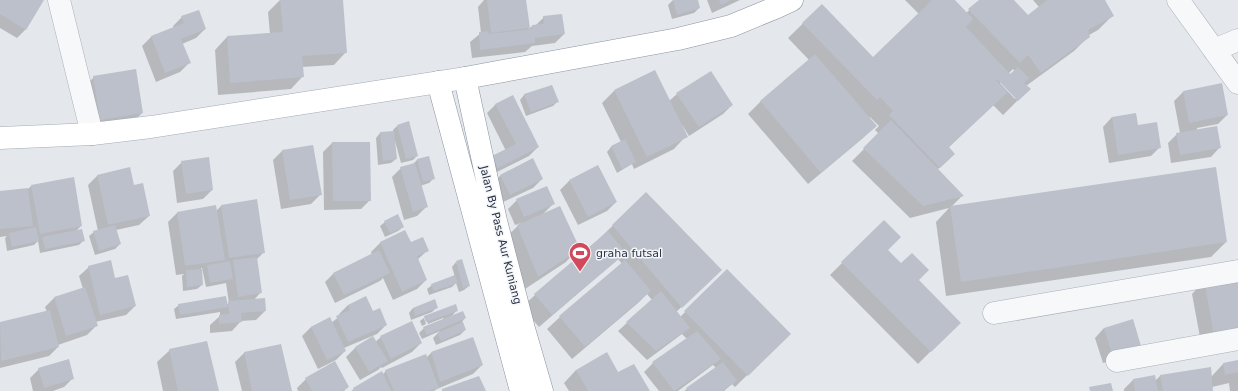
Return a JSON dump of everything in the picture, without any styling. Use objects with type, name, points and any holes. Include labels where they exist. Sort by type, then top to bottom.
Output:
[{"type":"main road","points":[[0,138],[92,134],[151,127],[465,78],[678,39],[731,26],[792,0]]},
{"type":"main road","name":"Jalan By Pass Aur Kuniang","points":[[465,78],[496,222],[542,391]]},
{"type":"main road","name":"Jalan By Pass Aur Kuniang","points":[[438,82],[521,391]]},
{"type":"street","points":[[59,0],[92,134]]},
{"type":"street","points":[[1178,0],[1238,83]]},
{"type":"street","points":[[1214,50],[1238,40]]},
{"type":"street","points":[[994,313],[1238,271]]},
{"type":"street","points":[[1117,361],[1238,339]]},
{"type":"building","points":[[0,0],[44,0],[26,30],[0,14]]},
{"type":"building","points":[[280,0],[343,0],[347,53],[302,56],[304,77],[230,83],[227,36],[283,32]]},
{"type":"building","points":[[487,0],[526,0],[530,28],[491,33]]},
{"type":"building","points":[[673,0],[698,0],[700,8],[677,15]]},
{"type":"building","points":[[719,0],[731,0],[721,5]]},
{"type":"building","points":[[932,0],[955,0],[973,19],[966,27],[1010,74],[1018,67],[1029,78],[1024,83],[1031,89],[1018,101],[997,79],[996,80],[1008,92],[949,147],[955,154],[940,168],[889,115],[893,111],[880,97],[877,100],[802,23],[822,4],[873,57]]},
{"type":"building","points":[[979,0],[1014,0],[1028,15],[1047,0],[1105,0],[1114,16],[1088,30],[1090,37],[1041,73],[1028,55],[1020,63],[968,9]]},
{"type":"building","points":[[199,10],[206,29],[181,39],[191,63],[165,73],[151,36],[184,23],[181,16]]},
{"type":"building","points":[[562,14],[565,34],[535,38],[535,43],[480,50],[479,32],[488,31],[489,34],[532,29],[532,25],[544,24],[543,16]]},
{"type":"building","points":[[815,54],[877,126],[821,173],[760,101]]},
{"type":"building","points":[[136,69],[143,113],[100,120],[93,76]]},
{"type":"building","points":[[655,70],[688,137],[647,157],[614,90]]},
{"type":"building","points":[[711,71],[733,105],[699,127],[676,93]]},
{"type":"building","points":[[1222,83],[1228,115],[1189,123],[1183,91]]},
{"type":"building","points":[[552,85],[559,102],[531,112],[524,94]]},
{"type":"building","points":[[513,95],[539,147],[498,168],[492,156],[516,144],[495,104]]},
{"type":"building","points":[[1136,113],[1138,125],[1157,122],[1161,148],[1118,155],[1112,117]]},
{"type":"building","points":[[891,120],[964,196],[923,206],[863,148]]},
{"type":"building","points":[[409,121],[418,156],[406,159],[397,125]]},
{"type":"building","points":[[1217,126],[1221,148],[1180,155],[1176,133]]},
{"type":"building","points":[[394,131],[397,159],[383,161],[380,132]]},
{"type":"building","points":[[625,139],[636,162],[622,169],[611,146]]},
{"type":"building","points":[[332,142],[370,142],[371,201],[333,201]]},
{"type":"building","points":[[313,145],[322,195],[290,200],[282,150]]},
{"type":"building","points":[[429,156],[435,179],[423,182],[417,159]]},
{"type":"building","points":[[209,157],[213,190],[186,194],[181,161]]},
{"type":"building","points":[[533,158],[543,179],[510,195],[500,175]]},
{"type":"building","points":[[415,163],[428,207],[413,212],[400,167]]},
{"type":"building","points":[[598,165],[617,202],[588,217],[569,180]]},
{"type":"building","points":[[130,167],[134,185],[143,183],[150,216],[108,225],[97,175]]},
{"type":"building","points":[[1216,167],[1227,242],[961,282],[950,206]]},
{"type":"building","points":[[74,177],[82,226],[40,234],[31,185]]},
{"type":"building","points":[[547,186],[555,204],[524,217],[516,199]]},
{"type":"building","points":[[28,188],[33,226],[0,229],[0,191]]},
{"type":"building","points":[[646,192],[722,270],[682,308],[612,225]]},
{"type":"building","points":[[257,199],[265,253],[229,258],[221,205]]},
{"type":"building","points":[[216,205],[225,260],[185,266],[177,212]]},
{"type":"building","points":[[560,206],[580,249],[538,277],[517,225]]},
{"type":"building","points":[[398,214],[404,227],[390,233],[384,221]]},
{"type":"building","points":[[884,220],[901,237],[888,250],[901,263],[912,253],[929,270],[919,280],[961,323],[931,352],[841,262]]},
{"type":"building","points":[[115,225],[121,244],[99,251],[93,231]]},
{"type":"building","points":[[36,227],[39,241],[12,247],[9,233]]},
{"type":"building","points":[[82,229],[85,241],[45,249],[42,237]]},
{"type":"building","points":[[405,230],[411,242],[423,237],[429,251],[417,256],[427,280],[402,292],[380,242]]},
{"type":"building","name":"graha futsal","points":[[608,231],[626,253],[552,315],[534,294]]},
{"type":"building","points":[[379,250],[390,273],[344,295],[333,273]]},
{"type":"building","points":[[257,257],[262,293],[238,297],[233,260]]},
{"type":"building","points":[[462,259],[470,286],[463,288],[456,261]]},
{"type":"building","points":[[111,260],[115,278],[128,275],[136,306],[100,315],[88,266]]},
{"type":"building","points":[[625,260],[651,291],[585,347],[559,316]]},
{"type":"building","points":[[230,261],[233,279],[210,283],[207,265]]},
{"type":"building","points":[[202,269],[203,285],[187,287],[186,270]]},
{"type":"building","points":[[727,269],[791,334],[748,376],[684,311]]},
{"type":"building","points":[[1238,274],[1238,332],[1214,336],[1204,280]]},
{"type":"building","points":[[455,275],[458,283],[434,291],[431,284]]},
{"type":"building","points":[[85,287],[98,326],[66,336],[54,297]]},
{"type":"building","points":[[661,291],[690,328],[656,351],[626,322]]},
{"type":"building","points":[[226,296],[228,307],[180,315],[178,304]]},
{"type":"building","points":[[366,296],[373,311],[380,308],[387,325],[348,342],[336,316],[350,310],[348,305]]},
{"type":"building","points":[[265,298],[266,311],[241,313],[242,322],[219,324],[219,315],[229,314],[228,301]]},
{"type":"building","points":[[435,299],[438,308],[415,316],[413,308]]},
{"type":"building","points":[[456,304],[458,311],[426,322],[424,316]]},
{"type":"building","points":[[50,310],[59,347],[1,361],[0,322]]},
{"type":"building","points":[[463,311],[466,318],[427,335],[423,327]]},
{"type":"building","points":[[330,317],[346,351],[327,360],[311,327]]},
{"type":"building","points":[[1133,319],[1141,346],[1112,355],[1104,328]]},
{"type":"building","points":[[412,321],[422,343],[391,359],[380,336]]},
{"type":"building","points":[[463,322],[466,330],[441,341],[437,333]]},
{"type":"building","points":[[697,331],[721,359],[674,391],[652,362]]},
{"type":"building","points":[[373,336],[388,361],[369,372],[355,347]]},
{"type":"building","points":[[473,337],[483,365],[440,382],[431,352]]},
{"type":"building","points":[[207,341],[219,391],[178,391],[169,349]]},
{"type":"building","points":[[281,344],[292,391],[252,391],[244,352]]},
{"type":"building","points":[[607,352],[618,372],[634,364],[650,391],[588,391],[576,370]]},
{"type":"building","points":[[426,354],[439,388],[428,391],[394,391],[385,370]]},
{"type":"building","points":[[69,359],[74,379],[44,388],[38,368]]},
{"type":"building","points":[[1238,360],[1238,372],[1225,375],[1223,363]]},
{"type":"building","points":[[335,361],[349,387],[342,391],[312,391],[305,378]]},
{"type":"building","points":[[723,362],[737,381],[722,391],[688,391],[686,388]]},
{"type":"building","points":[[1211,367],[1213,391],[1163,391],[1160,375]]},
{"type":"building","points":[[382,371],[391,391],[354,391],[353,388]]},
{"type":"building","points":[[1155,375],[1158,391],[1135,391],[1133,379]]},
{"type":"building","points":[[479,376],[486,391],[442,391],[442,389]]},
{"type":"building","points":[[1111,383],[1113,391],[1090,391],[1089,387]]},
{"type":"place","name":"graha futsal","points":[[580,272]]}]
